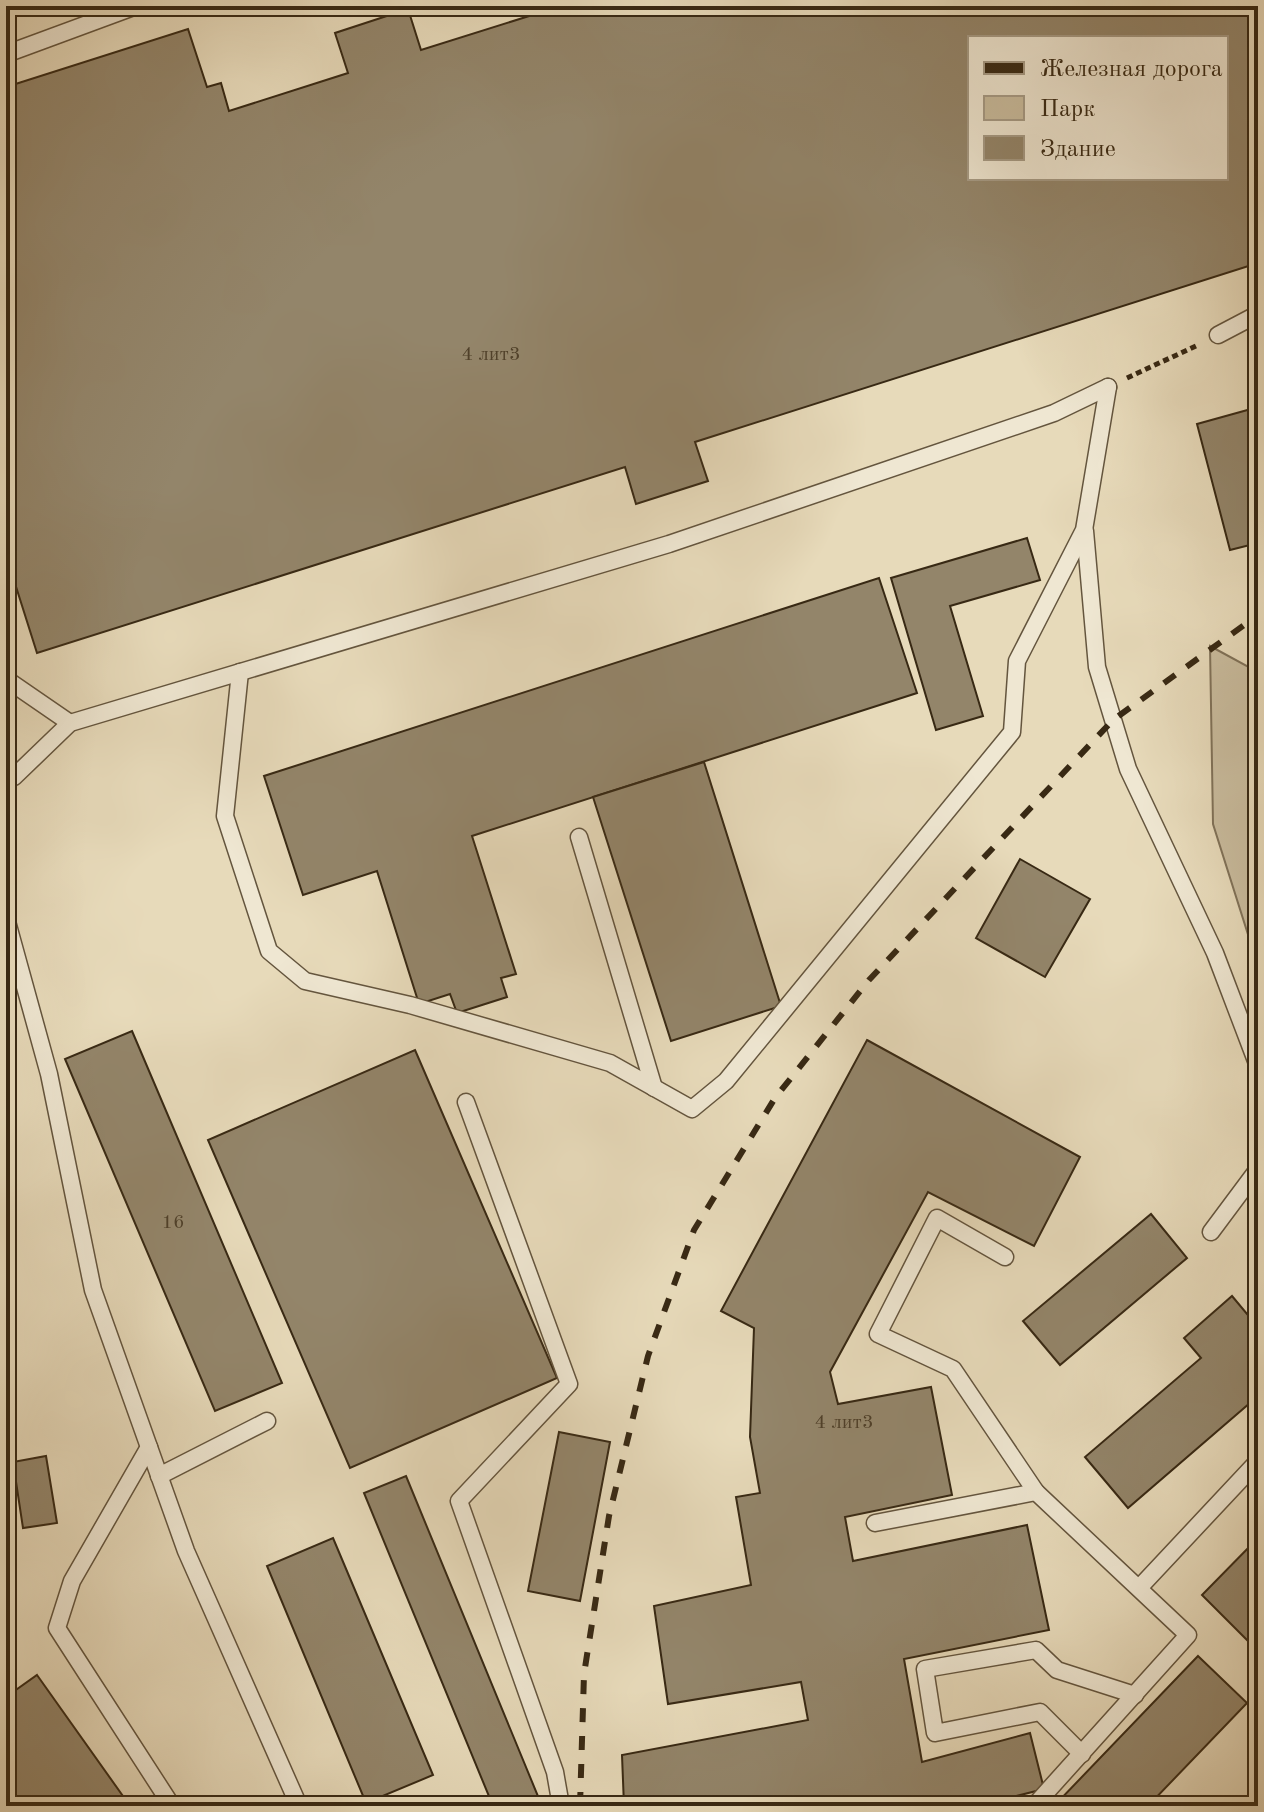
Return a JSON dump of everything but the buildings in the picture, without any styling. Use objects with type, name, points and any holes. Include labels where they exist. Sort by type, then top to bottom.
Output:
[{"type":"lane","points":[[6,54],[136,6]]},
{"type":"lane","points":[[1218,335],[1258,314]]},
{"type":"lane","points":[[1108,387],[1084,530],[1097,667],[1128,769],[1215,953],[1258,1066]]},
{"type":"lane","points":[[6,779],[14,777],[70,723],[669,544],[1054,413],[1108,387]]},
{"type":"lane","points":[[240,672],[225,816],[269,951],[305,981],[410,1005],[610,1063],[692,1109],[726,1081],[1012,732],[1017,661],[1084,530]]},
{"type":"lane","points":[[6,679],[70,723]]},
{"type":"lane","points":[[579,837],[654,1088]]},
{"type":"lane","points":[[6,918],[49,1074],[93,1290],[186,1551],[299,1806]]},
{"type":"lane","points":[[466,1102],[569,1384],[459,1501],[555,1772],[561,1806]]},
{"type":"lane","points":[[1211,1232],[1258,1169]]},
{"type":"lane","points":[[1005,1257],[937,1218],[878,1334],[953,1369],[1036,1492],[1188,1635],[1034,1806]]},
{"type":"lane","points":[[159,1476],[267,1421]]},
{"type":"lane","points":[[149,1447],[72,1581],[57,1628],[172,1806]]},
{"type":"lane","points":[[1139,1588],[1258,1461]]},
{"type":"lane","points":[[875,1523],[1036,1492]]},
{"type":"lane","points":[[1082,1754],[1040,1712],[935,1733],[925,1669],[1036,1650],[1057,1670],[1135,1695]]},
{"type":"path","points":[[1108,387],[1218,335]]},
{"type":"green space","points":[[1210,646],[1258,672],[1258,966],[1213,824]]},
{"type":"railway","points":[[580,1806],[584,1674],[609,1516],[648,1356],[694,1230],[775,1098],[869,980],[1113,720],[1258,615]]}]
